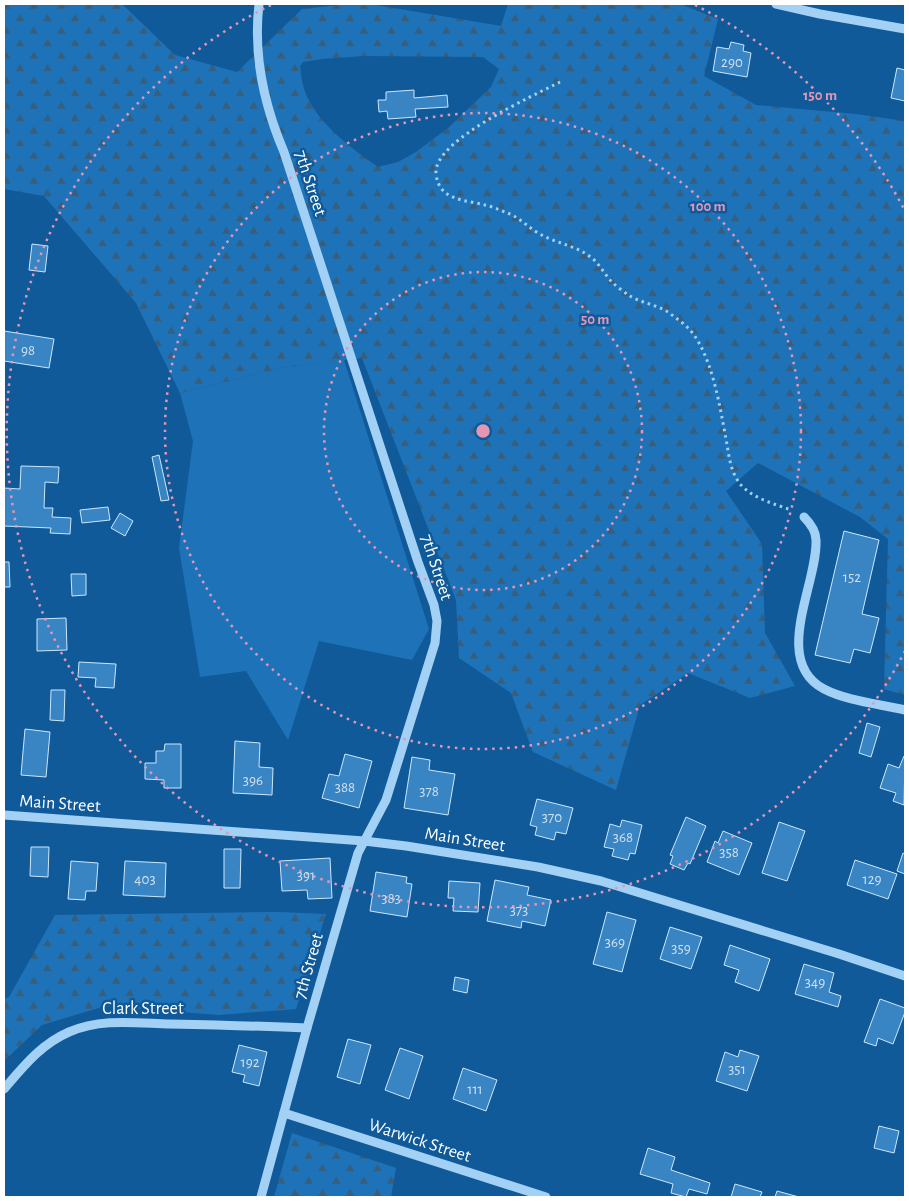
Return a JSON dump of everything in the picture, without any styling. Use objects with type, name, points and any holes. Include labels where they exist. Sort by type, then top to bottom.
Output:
[{"type":"street","name":"7th Street","points":[[259,4],[257,23],[259,67],[264,97],[275,132],[284,152],[418,562],[434,605],[437,621],[435,643],[386,800],[358,853],[260,1197]]},
{"type":"street","points":[[776,4],[905,29]]},
{"type":"street","points":[[804,516],[812,526],[816,538],[814,568],[805,594],[800,624],[799,653],[804,669],[824,689],[846,697],[905,710]]},
{"type":"street","name":"Main Street","points":[[4,815],[364,841],[538,867],[601,881],[905,976]]},
{"type":"street","name":"Clark Street","points":[[4,1089],[36,1053],[66,1033],[84,1026],[108,1022],[233,1024],[307,1028]]},
{"type":"street","name":"Warwick Street","points":[[284,1113],[546,1197]]},
{"type":"path","points":[[560,82],[462,136],[445,152],[438,162],[436,173],[440,185],[446,194],[457,200],[487,205],[511,214],[539,234],[582,250],[594,259],[612,282],[630,296],[666,311],[686,326],[694,335],[707,362],[716,390],[732,471],[741,485],[754,496],[804,516]]},
{"type":"green space","points":[[4,4],[122,4],[175,55],[237,72],[302,9],[348,4],[370,4],[501,26],[508,4],[680,4],[718,19],[704,76],[756,105],[856,114],[905,121],[905,695],[884,689],[888,539],[860,517],[758,463],[726,491],[762,544],[765,633],[795,686],[750,698],[688,673],[640,705],[616,790],[533,752],[511,693],[459,658],[456,600],[362,358],[281,368],[180,393],[136,303],[44,196],[4,189]],"holes":[[[363,56],[483,57],[499,69],[491,87],[448,128],[416,152],[398,162],[378,167],[333,132],[323,121],[307,98],[301,78],[300,66],[303,62]]]},
{"type":"green space","points":[[344,360],[429,629],[412,660],[319,641],[288,740],[246,671],[200,677],[179,548],[193,441],[180,393],[281,368]]},
{"type":"green space","points":[[278,912],[326,914],[296,1009],[219,1015],[105,1006],[42,1025],[4,1061],[4,999],[9,997],[55,915]]},
{"type":"green space","points":[[292,1133],[396,1168],[391,1197],[274,1197]]},
{"type":"building","points":[[731,42],[744,45],[743,51],[751,53],[747,77],[713,71],[717,47],[729,49]]},
{"type":"building","points":[[897,68],[905,70],[905,101],[891,98]]},
{"type":"building","points":[[414,90],[414,98],[447,95],[448,107],[415,109],[416,117],[388,119],[387,111],[379,112],[378,100],[386,100],[386,92]]},
{"type":"building","points":[[32,244],[48,246],[45,272],[29,270]]},
{"type":"building","points":[[4,331],[54,339],[49,368],[4,361]]},
{"type":"building","points":[[159,455],[169,500],[161,501],[152,457]]},
{"type":"building","points":[[21,466],[59,467],[58,483],[45,482],[44,508],[53,508],[52,517],[71,518],[70,534],[50,533],[51,528],[4,526],[4,488],[20,489]]},
{"type":"building","points":[[108,507],[110,520],[82,523],[80,510]]},
{"type":"building","points":[[120,513],[133,521],[125,536],[111,528]]},
{"type":"building","points":[[844,531],[879,540],[862,614],[879,618],[870,653],[854,649],[850,663],[815,655]]},
{"type":"building","points":[[4,562],[9,562],[10,587],[4,587]]},
{"type":"building","points":[[71,574],[86,574],[86,595],[72,596]]},
{"type":"building","points":[[66,618],[67,650],[37,651],[37,619]]},
{"type":"building","points":[[79,662],[116,664],[114,688],[95,687],[96,678],[78,677]]},
{"type":"building","points":[[51,690],[65,690],[64,721],[50,720]]},
{"type":"building","points":[[867,723],[880,727],[871,757],[859,753]]},
{"type":"building","points":[[25,729],[50,732],[46,777],[21,775]]},
{"type":"building","points":[[235,741],[260,743],[259,767],[273,768],[272,795],[233,793]]},
{"type":"building","points":[[165,744],[181,744],[181,788],[164,788],[164,780],[145,779],[145,763],[156,763],[156,751],[164,751]]},
{"type":"building","points":[[345,754],[372,761],[359,808],[322,798],[329,774],[339,776]]},
{"type":"building","points":[[904,756],[904,805],[893,801],[896,793],[880,788],[888,764],[899,768]]},
{"type":"building","points":[[412,757],[430,760],[429,770],[455,774],[448,815],[404,808]]},
{"type":"building","points":[[537,799],[573,808],[566,834],[556,832],[554,840],[535,835],[537,827],[530,825]]},
{"type":"building","points":[[686,817],[706,826],[690,864],[688,863],[684,870],[670,864],[673,856],[670,855]]},
{"type":"building","points":[[622,820],[642,825],[635,854],[630,853],[628,860],[612,856],[614,849],[604,847],[610,824],[620,827]]},
{"type":"building","points":[[779,822],[805,831],[787,881],[762,873]]},
{"type":"building","points":[[723,831],[752,843],[739,875],[707,862],[715,841],[718,843]]},
{"type":"building","points":[[31,847],[49,847],[48,877],[30,876]]},
{"type":"building","points":[[224,849],[241,849],[240,888],[224,888]]},
{"type":"building","points":[[903,853],[905,854],[905,874],[897,871]]},
{"type":"building","points":[[330,858],[332,898],[308,899],[307,890],[282,891],[280,861]]},
{"type":"building","points":[[855,860],[897,874],[888,899],[847,885]]},
{"type":"building","points":[[71,861],[98,863],[96,891],[86,891],[85,900],[68,899]]},
{"type":"building","points":[[125,861],[166,863],[165,897],[123,895]]},
{"type":"building","points":[[376,872],[407,877],[406,883],[412,884],[407,917],[370,911]]},
{"type":"building","points":[[495,880],[529,887],[527,895],[551,900],[545,926],[522,921],[521,928],[487,921]]},
{"type":"building","points":[[449,881],[480,883],[478,912],[453,911],[454,898],[448,898]]},
{"type":"building","points":[[607,912],[636,920],[622,972],[593,964]]},
{"type":"building","points":[[670,927],[702,937],[691,969],[660,959]]},
{"type":"building","points":[[730,945],[770,959],[759,991],[735,982],[739,970],[724,965]]},
{"type":"building","points":[[804,964],[834,973],[829,992],[841,996],[838,1007],[795,994]]},
{"type":"building","points":[[455,977],[469,980],[467,993],[453,990]]},
{"type":"building","points":[[880,999],[905,1008],[905,1012],[893,1044],[878,1038],[876,1046],[864,1042]]},
{"type":"building","points":[[348,1039],[371,1045],[360,1084],[337,1077]]},
{"type":"building","points":[[239,1045],[267,1052],[259,1086],[243,1082],[245,1075],[232,1072]]},
{"type":"building","points":[[400,1048],[423,1056],[409,1099],[385,1090]]},
{"type":"building","points":[[740,1050],[759,1056],[747,1091],[716,1081],[725,1052],[738,1057]]},
{"type":"building","points":[[463,1068],[497,1080],[486,1111],[453,1099]]},
{"type":"building","points":[[879,1126],[899,1131],[894,1153],[874,1148]]},
{"type":"building","points":[[648,1148],[675,1157],[671,1170],[710,1183],[707,1194],[689,1189],[686,1197],[671,1193],[673,1184],[640,1174]]},
{"type":"building","points":[[735,1184],[762,1192],[760,1197],[731,1197]]},
{"type":"building","points":[[777,1191],[799,1197],[775,1197]]}]
